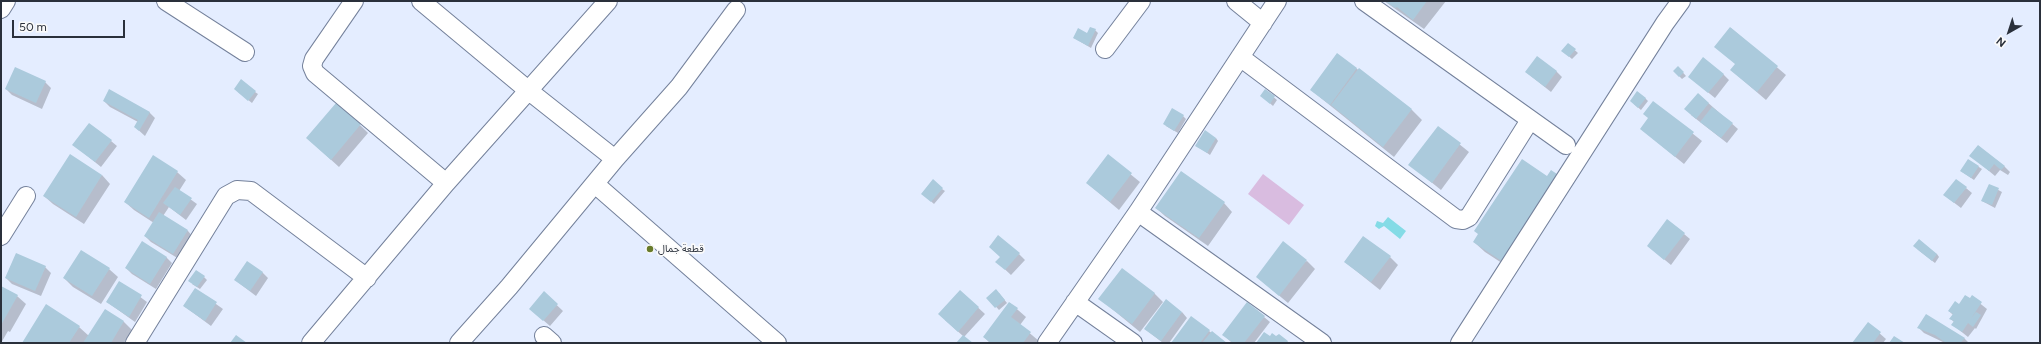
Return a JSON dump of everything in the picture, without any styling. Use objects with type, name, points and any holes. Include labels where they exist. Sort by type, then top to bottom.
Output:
[{"type":"street","points":[[1,9],[6,1]]},
{"type":"street","points":[[166,1],[245,52]]},
{"type":"street","points":[[354,1],[314,59],[312,66],[316,73],[446,183]]},
{"type":"street","points":[[421,1],[529,91],[615,159]]},
{"type":"street","points":[[311,343],[446,183],[608,1]]},
{"type":"street","points":[[1105,49],[1141,1]]},
{"type":"street","points":[[1236,1],[1263,23]]},
{"type":"street","points":[[1047,343],[1138,212],[1277,1]]},
{"type":"street","points":[[1364,1],[1566,145]]},
{"type":"street","points":[[1460,343],[1665,23],[1682,1]]},
{"type":"street","points":[[459,343],[678,87],[736,10]]},
{"type":"street","points":[[1240,57],[1456,219],[1463,220],[1469,217],[1530,120]]},
{"type":"street","points":[[595,184],[777,343]]},
{"type":"street","points":[[135,343],[226,196],[237,190],[251,191],[367,278]]},
{"type":"street","points":[[1,236],[26,196]]},
{"type":"street","points":[[1138,212],[1322,343]]},
{"type":"street","points":[[1075,302],[1133,343]]},
{"type":"shaded area","points":[[1263,174],[1304,205],[1289,225],[1248,194]]},
{"type":"water","points":[[1388,217],[1406,231],[1400,239],[1384,226],[1379,229],[1375,226],[1377,221],[1383,223]]},
{"type":"building","points":[[1385,1],[1427,1],[1413,20],[1397,7],[1395,8]]},
{"type":"building","points":[[1090,27],[1096,29],[1088,46],[1073,38],[1078,28],[1087,33]]},
{"type":"building","points":[[1730,27],[1778,66],[1757,92],[1730,70],[1735,64],[1714,47]]},
{"type":"building","points":[[1568,43],[1576,49],[1569,57],[1561,51]]},
{"type":"building","points":[[1337,53],[1357,68],[1330,105],[1310,90]]},
{"type":"building","points":[[1537,56],[1557,71],[1545,87],[1525,72]]},
{"type":"building","points":[[1703,57],[1724,74],[1708,93],[1688,77]]},
{"type":"building","points":[[1678,66],[1684,72],[1679,77],[1673,71]]},
{"type":"building","points":[[15,67],[46,81],[36,103],[5,89]]},
{"type":"building","points":[[1359,68],[1412,109],[1383,147],[1331,105]]},
{"type":"building","points":[[241,79],[256,91],[248,101],[234,89]]},
{"type":"building","points":[[109,89],[150,112],[139,131],[134,127],[138,120],[103,101]]},
{"type":"building","points":[[1265,89],[1275,96],[1270,104],[1260,96]]},
{"type":"building","points":[[1637,91],[1646,98],[1638,108],[1630,101]]},
{"type":"building","points":[[1698,93],[1709,103],[1696,119],[1684,109]]},
{"type":"building","points":[[1653,101],[1694,132],[1675,157],[1640,129],[1648,118],[1643,114]]},
{"type":"building","points":[[336,103],[361,124],[331,160],[306,138]]},
{"type":"building","points":[[1712,107],[1733,123],[1721,138],[1700,122]]},
{"type":"building","points":[[1172,108],[1184,115],[1174,131],[1163,124]]},
{"type":"building","points":[[89,123],[112,140],[95,162],[72,145]]},
{"type":"building","points":[[1438,126],[1461,143],[1432,183],[1408,165]]},
{"type":"building","points":[[1205,130],[1216,138],[1207,153],[1195,146]]},
{"type":"building","points":[[1978,145],[2005,166],[2001,170],[1994,164],[1989,171],[1969,156]]},
{"type":"building","points":[[70,154],[102,175],[76,217],[43,196]]},
{"type":"building","points":[[1108,154],[1132,173],[1110,202],[1086,183]]},
{"type":"building","points":[[153,155],[178,171],[149,218],[124,202]]},
{"type":"building","points":[[1522,159],[1547,176],[1551,170],[1560,176],[1503,262],[1473,242],[1478,234],[1474,231]]},
{"type":"building","points":[[1968,159],[1979,166],[1971,178],[1960,171]]},
{"type":"building","points":[[1181,171],[1225,202],[1199,238],[1155,208]]},
{"type":"building","points":[[933,179],[943,188],[931,202],[921,194]]},
{"type":"building","points":[[1956,179],[1967,187],[1954,203],[1943,195]]},
{"type":"building","points":[[1989,184],[1999,188],[1992,205],[1981,201]]},
{"type":"building","points":[[175,187],[192,198],[180,215],[163,203]]},
{"type":"building","points":[[159,212],[188,230],[173,254],[144,236]]},
{"type":"building","points":[[1667,219],[1685,233],[1664,260],[1647,246]]},
{"type":"building","points":[[998,235],[1020,253],[1005,270],[995,262],[1000,257],[989,247]]},
{"type":"building","points":[[1363,236],[1391,256],[1371,282],[1344,262]]},
{"type":"building","points":[[1919,239],[1937,254],[1932,261],[1913,246]]},
{"type":"building","points":[[142,241],[167,257],[150,284],[125,268]]},
{"type":"building","points":[[1283,241],[1307,260],[1279,296],[1256,277]]},
{"type":"building","points":[[81,250],[110,268],[92,296],[63,278]]},
{"type":"building","points":[[16,253],[46,266],[35,291],[5,278]]},
{"type":"building","points":[[247,261],[263,272],[250,291],[234,280]]},
{"type":"building","points":[[1122,268],[1155,293],[1132,324],[1098,299]]},
{"type":"building","points":[[196,270],[205,276],[197,287],[188,281]]},
{"type":"building","points":[[119,281],[142,295],[129,317],[106,302]]},
{"type":"building","points":[[1,286],[18,295],[1,325]]},
{"type":"building","points":[[195,288],[217,302],[205,321],[183,306]]},
{"type":"building","points":[[996,289],[1005,300],[995,308],[986,298]]},
{"type":"building","points":[[960,290],[979,307],[958,332],[938,314]]},
{"type":"building","points":[[544,291],[558,304],[543,321],[529,309]]},
{"type":"building","points":[[1965,295],[1970,298],[1972,295],[1982,302],[1970,320],[1976,312],[1981,315],[1973,327],[1968,323],[1962,332],[1951,325],[1954,321],[1949,319],[1953,314],[1948,311],[1955,301],[1959,304]]},
{"type":"building","points":[[1166,299],[1182,312],[1161,341],[1144,329]]},
{"type":"building","points":[[1009,302],[1018,308],[1011,317],[1031,332],[1023,343],[991,343],[983,337]]},
{"type":"building","points":[[1247,302],[1265,316],[1244,343],[1233,343],[1222,335]]},
{"type":"building","points":[[46,304],[80,326],[69,343],[22,343]]},
{"type":"building","points":[[105,309],[124,321],[111,343],[83,343]]},
{"type":"building","points":[[1926,314],[1965,338],[1960,343],[1946,343],[1935,335],[1917,328]]},
{"type":"building","points":[[1191,316],[1210,330],[1200,343],[1171,343]]},
{"type":"building","points":[[1868,322],[1881,332],[1873,343],[1852,343]]},
{"type":"building","points":[[1212,331],[1227,343],[1202,343]]},
{"type":"building","points":[[1264,332],[1270,336],[1272,333],[1276,336],[1279,334],[1288,341],[1287,343],[1256,343]]},
{"type":"building","points":[[236,335],[247,343],[230,343]]},
{"type":"building","points":[[963,335],[973,343],[956,343]]},
{"type":"building","points":[[1894,336],[1905,343],[1889,343]]},
{"type":"place","name":"قطعة جمال","points":[[650,249]]}]
